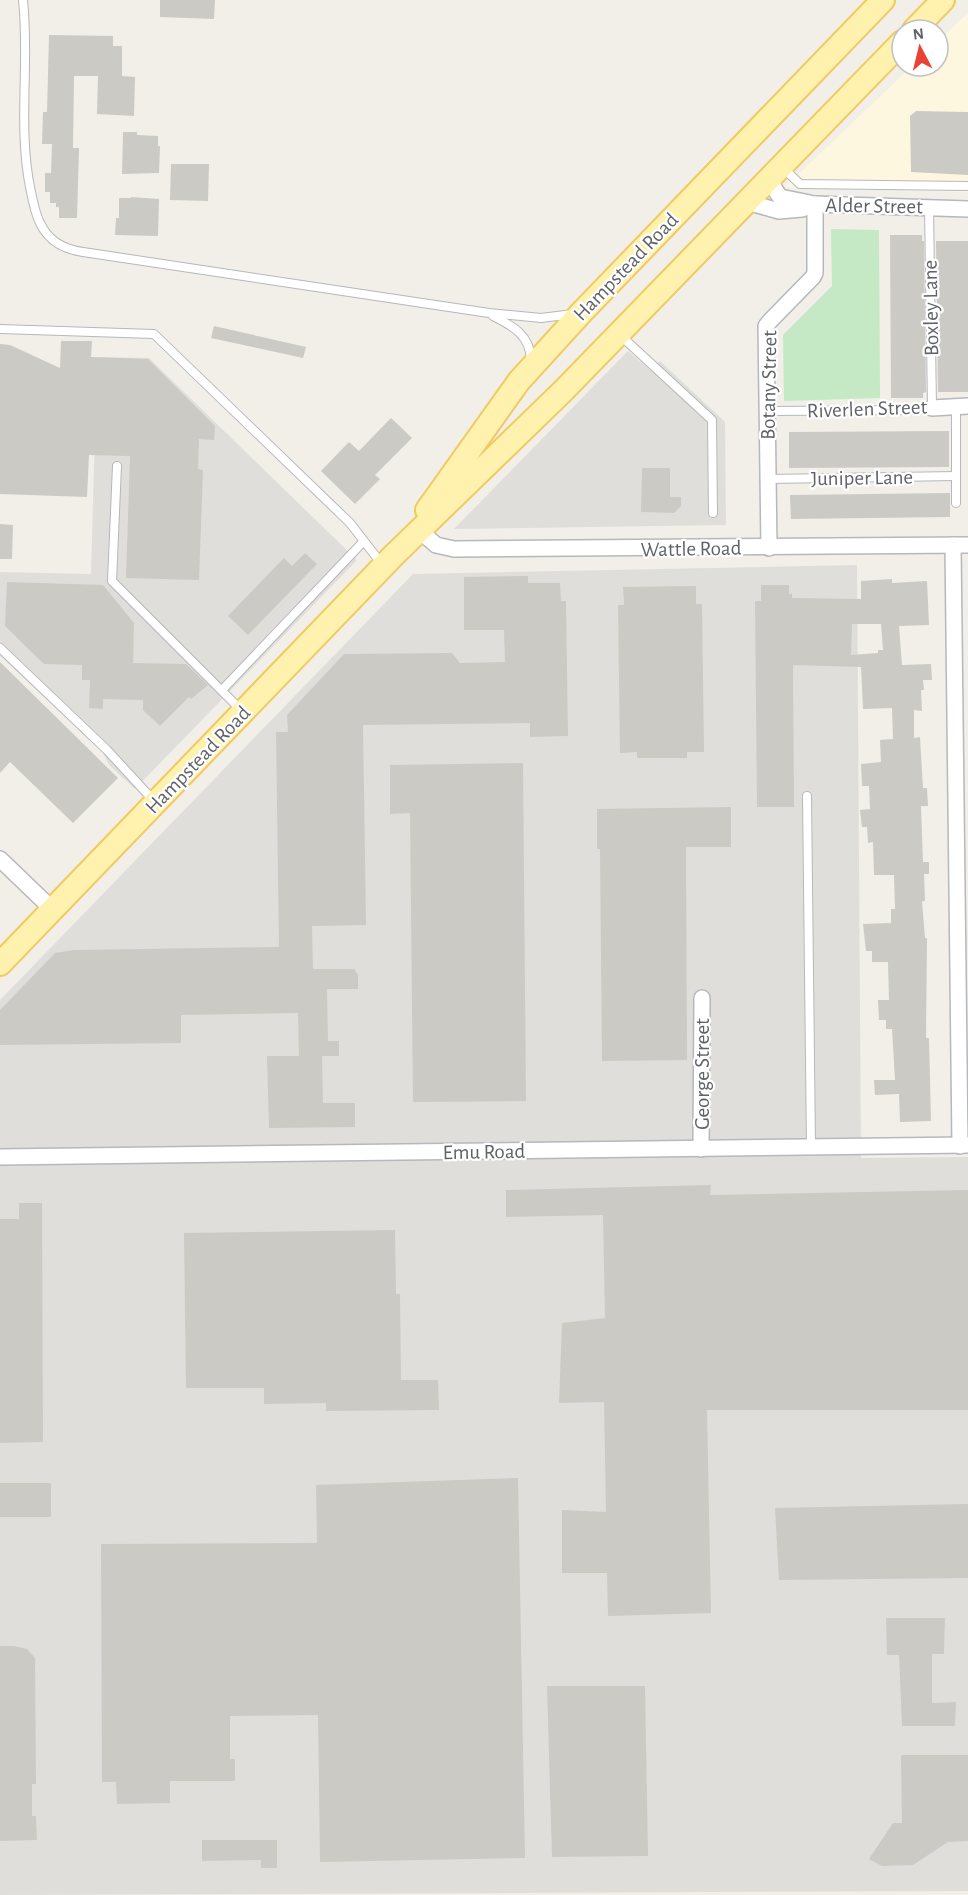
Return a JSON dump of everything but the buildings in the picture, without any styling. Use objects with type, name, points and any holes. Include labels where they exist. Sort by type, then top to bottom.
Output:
[{"type":"main road","name":"Hampstead Road","points":[[389,561],[528,370],[883,0]]},
{"type":"main road","points":[[926,18],[943,0]]},
{"type":"main road","name":"Hampstead Road","points":[[0,964],[389,561],[564,390],[890,54]]},
{"type":"street","points":[[776,172],[774,188],[780,197],[815,204]]},
{"type":"street","name":"Alder Street","points":[[747,202],[779,211],[802,209],[815,204],[968,208]]},
{"type":"street","name":"Botany Street","points":[[769,548],[766,326],[815,273],[815,204]]},
{"type":"street","name":"Riverlen Street","points":[[932,408],[962,406]]},
{"type":"street","name":"Wattle Road","points":[[420,531],[436,545],[454,549],[960,545]]},
{"type":"street","points":[[960,545],[964,1146]]},
{"type":"street","points":[[0,859],[53,910]]},
{"type":"street","name":"George Street","points":[[701,1149],[702,998]]},
{"type":"street","name":"Emu Road","points":[[0,1157],[964,1146]]},
{"type":"lane","points":[[23,0],[26,160],[37,214],[43,228],[53,241],[68,249],[82,252],[489,313],[541,318],[581,313]]},
{"type":"lane","points":[[776,172],[800,184],[968,186]]},
{"type":"lane","name":"Boxley Lane","points":[[929,207],[932,408]]},
{"type":"lane","points":[[489,313],[515,328],[525,337],[531,357],[528,370]]},
{"type":"lane","points":[[0,329],[154,334],[350,523],[363,542],[389,561]]},
{"type":"lane","points":[[619,334],[712,420],[713,513]]},
{"type":"lane","points":[[957,502],[956,476],[962,406]]},
{"type":"lane","name":"Riverlen Street","points":[[767,411],[932,408]]},
{"type":"lane","points":[[117,466],[112,581],[244,713]]},
{"type":"lane","name":"Juniper Lane","points":[[768,480],[956,476]]},
{"type":"lane","points":[[222,690],[363,542]]},
{"type":"lane","points":[[0,648],[107,750],[156,803]]},
{"type":"lane","points":[[807,796],[811,1148]]},
{"type":"shaded area","points":[[968,13],[968,192],[785,187],[899,78],[950,78],[950,30]]},
{"type":"shaded area","points":[[628,351],[650,370],[660,361],[725,422],[726,525],[454,529]]},
{"type":"shaded area","points":[[97,357],[149,358],[357,560],[135,789],[109,765],[104,754],[0,655],[0,572],[91,574]]},
{"type":"shaded area","points":[[857,565],[861,1158],[968,1157],[968,1891],[0,1895],[0,1000],[413,574]]},
{"type":"green space","points":[[831,229],[879,230],[880,398],[784,401],[783,335],[832,286]]}]
